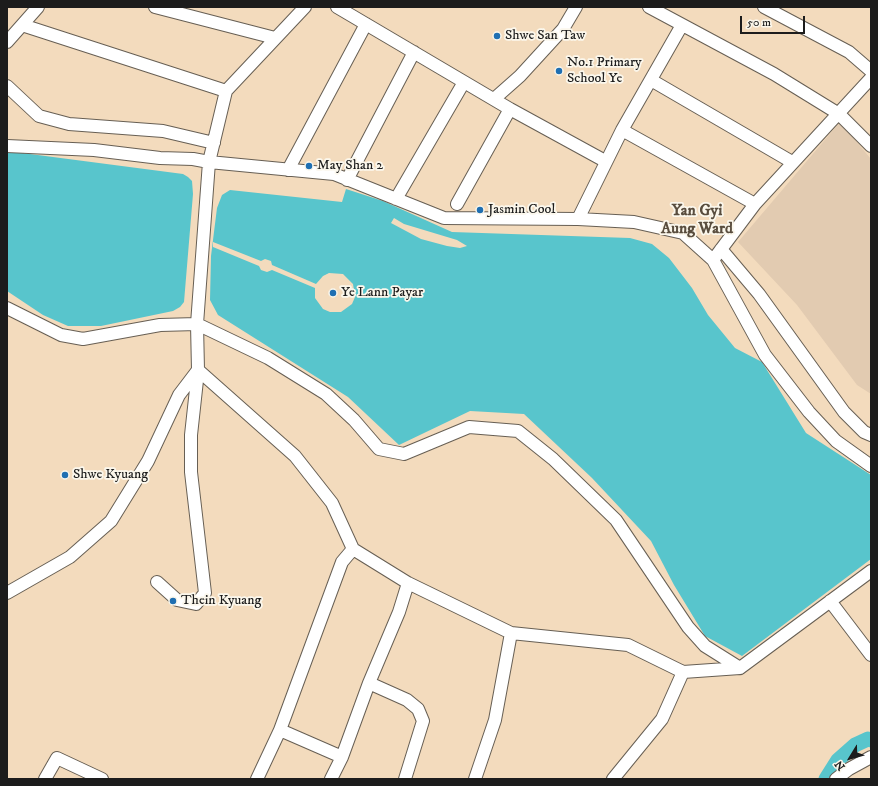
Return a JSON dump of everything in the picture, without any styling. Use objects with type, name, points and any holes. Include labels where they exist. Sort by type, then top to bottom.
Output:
[{"type":"street","points":[[7,42],[38,7]]},
{"type":"street","points":[[155,7],[275,38]]},
{"type":"street","points":[[157,582],[178,600],[196,604],[205,593],[191,472],[191,435],[198,370],[197,324],[210,162],[226,91],[305,7]]},
{"type":"street","points":[[337,7],[494,100],[605,161]]},
{"type":"street","points":[[494,100],[520,76],[557,35],[576,7]]},
{"type":"street","points":[[649,7],[774,74],[839,114],[871,146]]},
{"type":"street","points":[[764,7],[849,52],[871,70]]},
{"type":"street","points":[[288,170],[366,24]]},
{"type":"street","points":[[22,25],[226,91]]},
{"type":"street","points":[[578,218],[605,161],[682,25]]},
{"type":"street","points":[[347,180],[414,52]]},
{"type":"street","points":[[712,260],[722,249],[755,204],[792,162],[839,114],[871,78]]},
{"type":"street","points":[[651,80],[792,162]]},
{"type":"street","points":[[396,199],[464,82]]},
{"type":"street","points":[[7,86],[39,116],[69,124],[163,131],[214,143]]},
{"type":"street","points":[[457,204],[510,109]]},
{"type":"street","points":[[622,130],[755,204]]},
{"type":"street","points":[[7,146],[94,150],[160,158],[193,159],[334,174],[444,218],[578,218],[634,222],[683,233],[712,260],[765,355],[809,412],[836,441],[871,466]]},
{"type":"street","points":[[722,249],[759,294],[844,412],[864,432],[871,436]]},
{"type":"street","points":[[7,308],[61,335],[82,339],[160,325],[197,324],[268,358],[326,394],[354,420],[379,449],[404,454],[469,427],[518,431],[553,459],[616,520],[688,627],[705,646],[740,668]]},
{"type":"street","points":[[198,370],[295,456],[332,503],[353,549],[408,583],[511,633],[628,645],[683,672],[740,668],[871,571]]},
{"type":"street","points":[[7,593],[70,557],[111,521],[148,461],[179,395],[198,370]]},
{"type":"street","points":[[257,779],[280,730],[342,562],[353,549]]},
{"type":"street","points":[[331,779],[342,757],[369,683],[399,612],[408,583]]},
{"type":"street","points":[[830,601],[871,655]]},
{"type":"street","points":[[474,779],[496,720],[511,633]]},
{"type":"street","points":[[613,779],[662,719],[683,672]]},
{"type":"street","points":[[369,683],[407,700],[418,709],[424,721],[405,779]]},
{"type":"street","points":[[280,730],[342,757]]},
{"type":"street","points":[[836,779],[849,769],[871,757]]},
{"type":"street","points":[[46,779],[57,758],[102,779]]},
{"type":"shaded area","points":[[840,122],[871,159],[871,394],[857,385],[797,305],[738,242]]},
{"type":"water","points":[[7,151],[183,174],[188,177],[192,181],[193,194],[184,302],[180,307],[173,311],[101,326],[68,326],[43,315],[7,291]]},
{"type":"water","points":[[346,189],[383,201],[452,232],[630,238],[652,244],[669,258],[692,288],[708,315],[735,348],[762,362],[806,433],[871,475],[871,559],[742,656],[705,636],[674,585],[651,541],[592,478],[524,414],[470,411],[399,445],[348,397],[218,315],[210,300],[211,256],[217,208],[222,195],[230,190],[342,202]],"holes":[[[394,218],[404,224],[457,240],[467,246],[460,248],[421,239],[391,223]]]},
{"type":"pier","points":[[213,242],[261,261],[265,259],[271,261],[272,265],[316,284],[323,276],[329,273],[343,274],[353,284],[355,297],[352,304],[341,312],[330,312],[323,309],[315,298],[315,288],[272,270],[267,272],[261,270],[259,266],[213,247]]},
{"type":"waterway","points":[[826,779],[838,760],[855,745],[868,739],[871,740]]},
{"type":"place","name":"Shwe San Taw","points":[[497,36]]},
{"type":"place","name":"No.1 Primary School Ye","points":[[559,71]]},
{"type":"place","name":"May Shan 2","points":[[309,166]]},
{"type":"place","name":"Jasmin Cool","points":[[480,210]]},
{"type":"place","name":"Ye Lann Payar","points":[[333,293]]},
{"type":"place","name":"Shwe Kyuang","points":[[65,475]]},
{"type":"place","name":"Thein Kyuang","points":[[173,601]]},
{"type":"district","name":"Yan Gyi Aung Ward","points":[[697,221]]}]
